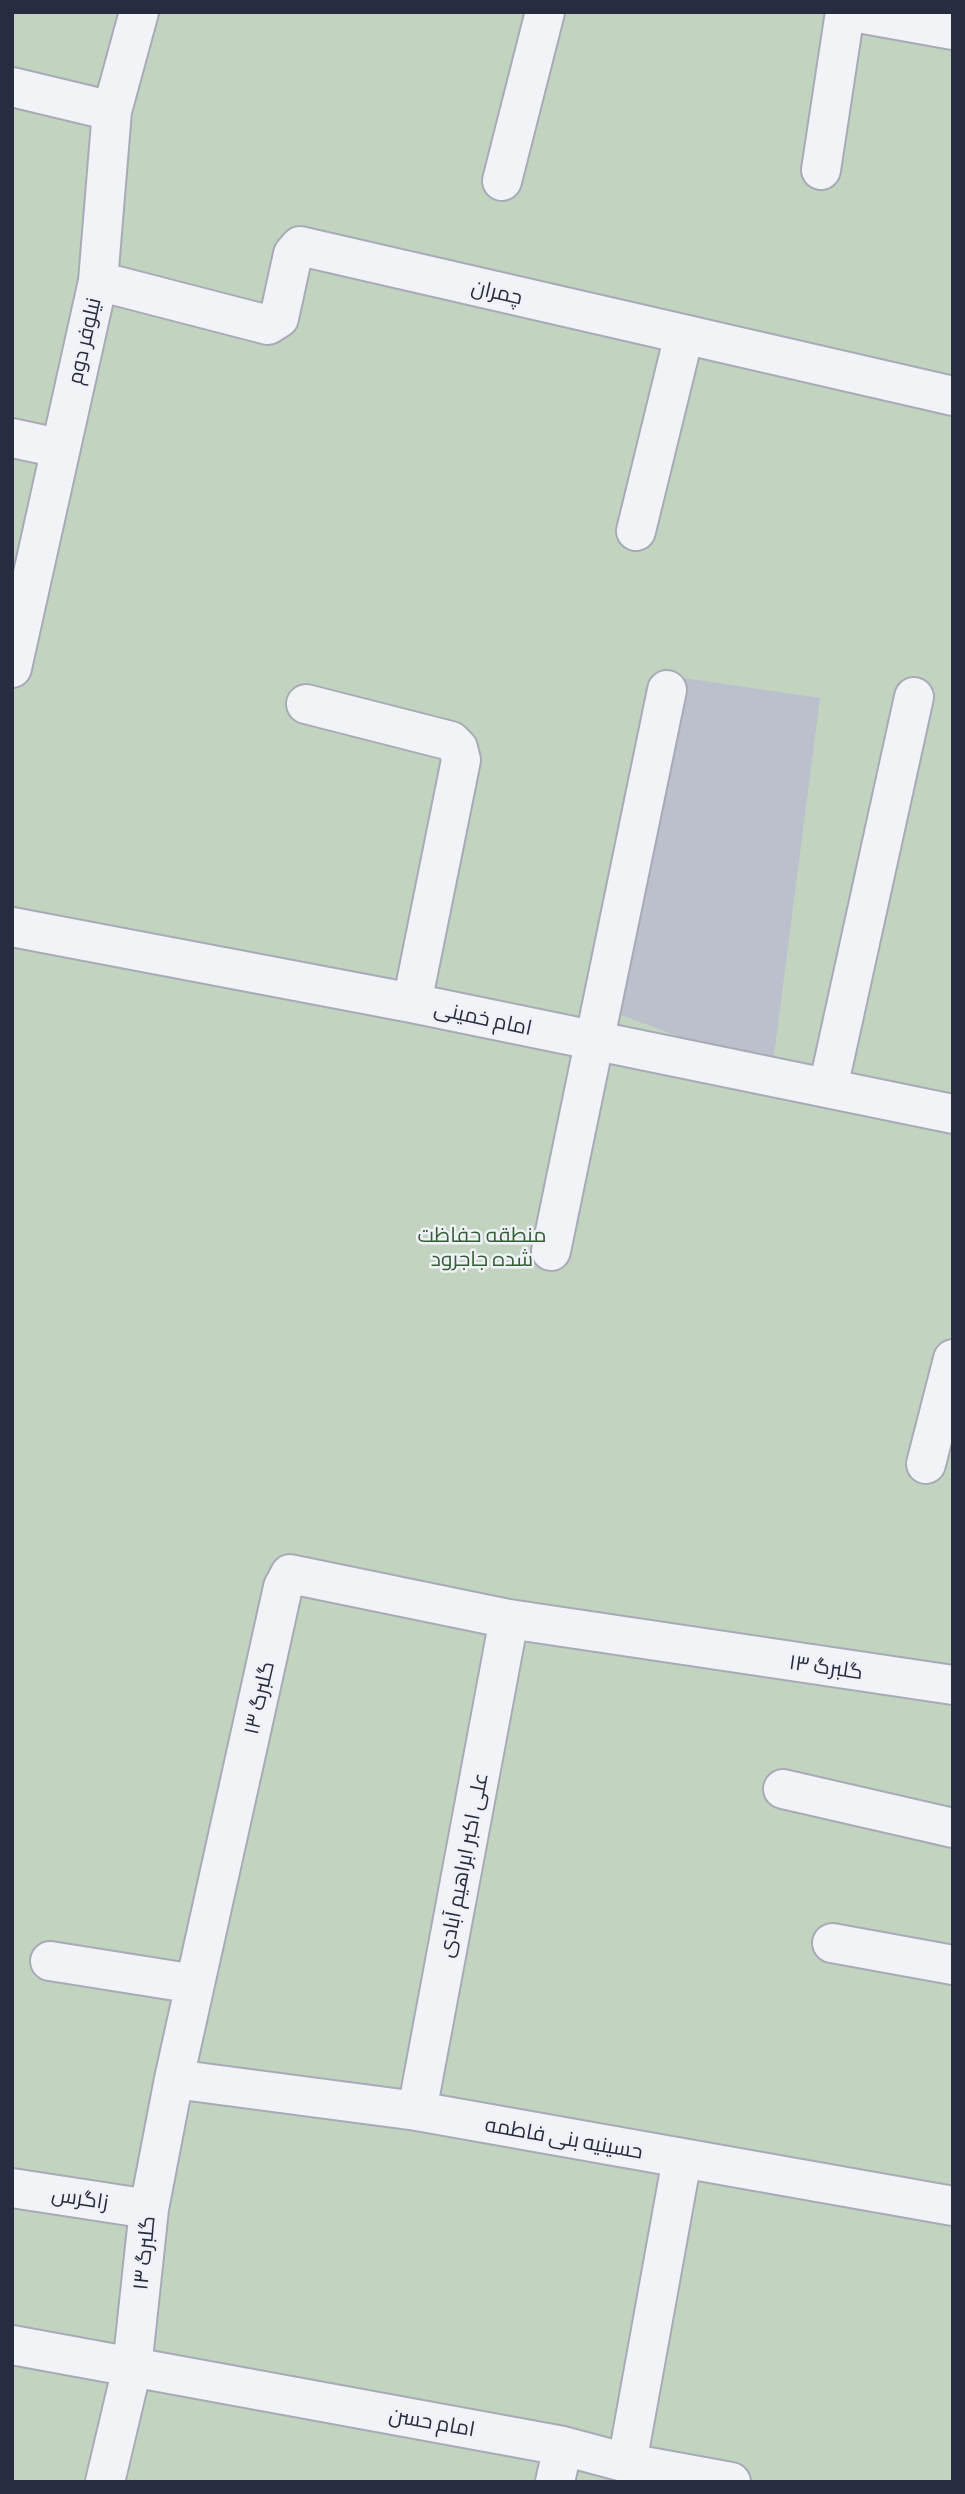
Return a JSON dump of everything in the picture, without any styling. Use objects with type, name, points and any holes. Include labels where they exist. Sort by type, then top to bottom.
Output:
[{"type":"street","name":"نیلوفر دوم","points":[[12,668],[98,281],[112,111],[139,12]]},
{"type":"street","points":[[502,181],[545,12]]},
{"type":"street","points":[[821,170],[845,12]]},
{"type":"street","points":[[853,12],[953,30]]},
{"type":"street","points":[[12,87],[112,111]]},
{"type":"street","name":"چمران","points":[[98,281],[268,325],[279,318],[293,254],[300,246],[953,396]]},
{"type":"street","points":[[636,531],[684,335]]},
{"type":"street","points":[[12,438],[59,448]]},
{"type":"street","points":[[551,1251],[667,690]]},
{"type":"street","points":[[828,1088],[914,697]]},
{"type":"street","points":[[306,704],[451,741],[458,748],[461,760],[412,1003]]},
{"type":"street","name":"امام خمینی","points":[[12,928],[412,1003],[953,1114]]},
{"type":"street","points":[[926,1464],[953,1359]]},
{"type":"street","name":"گلبرگ ۱۳","points":[[105,2482],[132,2368],[149,2209],[174,2079],[283,1587],[290,1574],[509,1619],[953,1685]]},
{"type":"street","name":"علی اکبر ابراهیم آبادی","points":[[417,2111],[509,1619]]},
{"type":"street","points":[[783,1789],[953,1828]]},
{"type":"street","points":[[832,1943],[953,1965]]},
{"type":"street","points":[[50,1961],[195,1984]]},
{"type":"street","name":"حسینیه بنی فاطمه","points":[[174,2079],[417,2111],[953,2206]]},
{"type":"street","points":[[627,2463],[682,2159]]},
{"type":"street","name":"زاگرس","points":[[12,2188],[149,2209]]},
{"type":"street","name":"امام حسن","points":[[12,2345],[132,2368],[559,2464],[627,2463],[731,2482]]},
{"type":"green space","name":"منطقه حفاظت شده جاجرود","points":[[12,12],[953,12],[953,2482],[12,2482]]},
{"type":"building","points":[[677,677],[820,698],[772,1071],[613,1012]]}]
